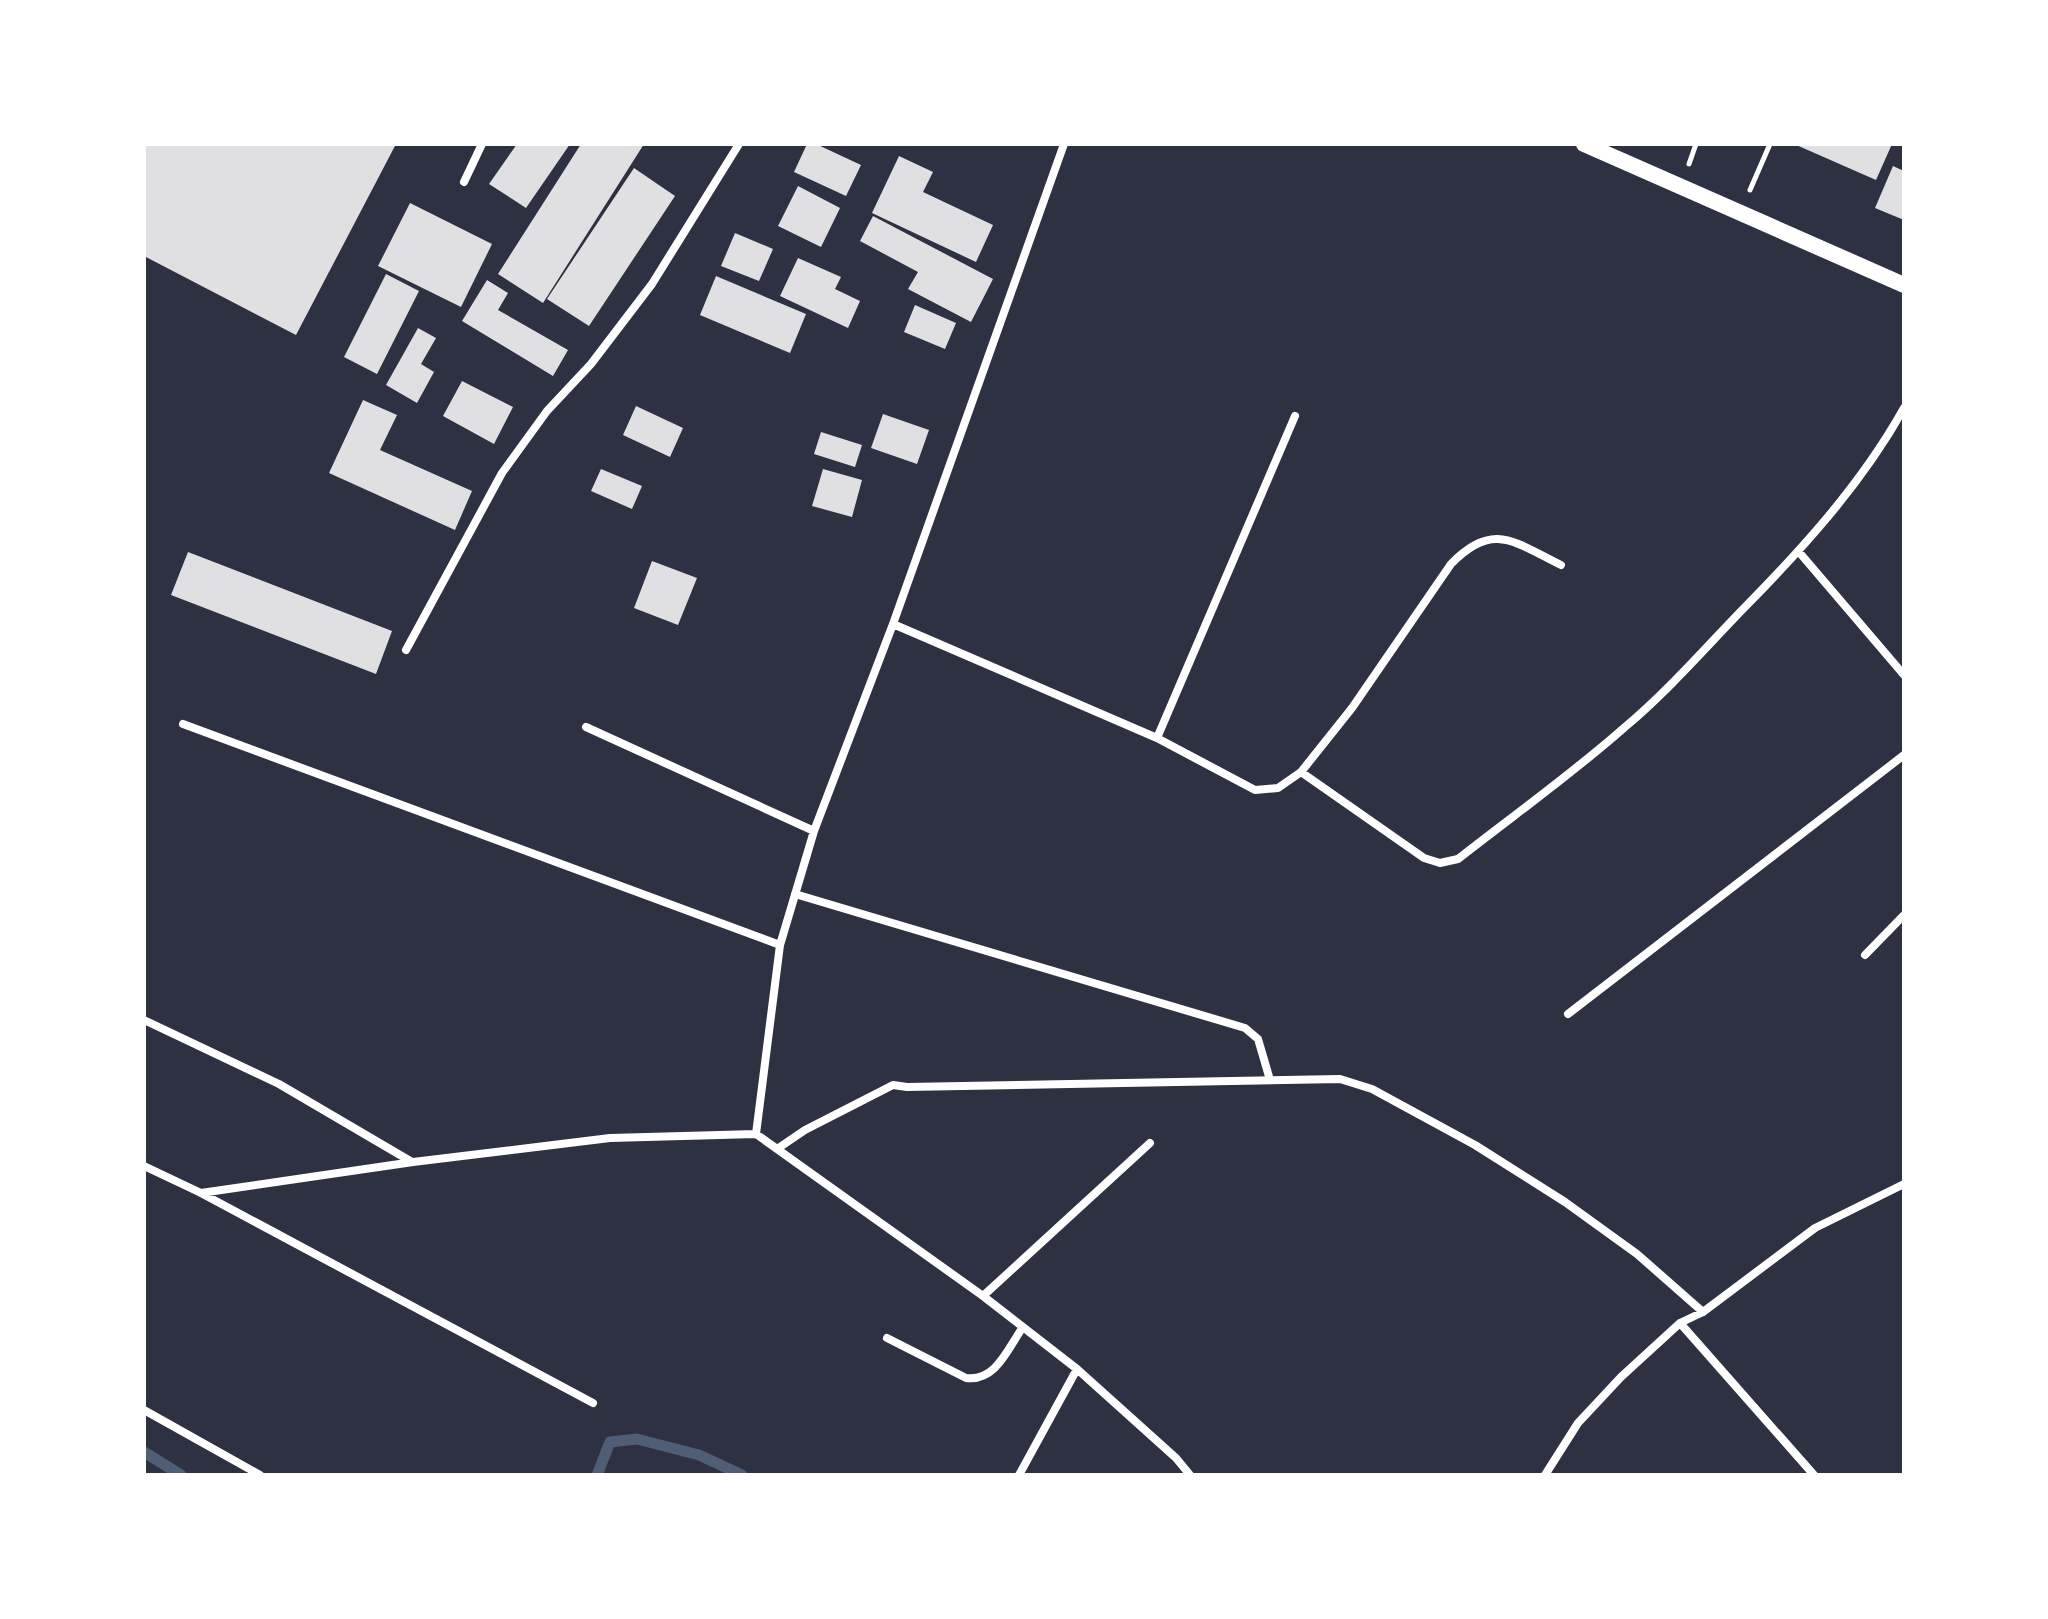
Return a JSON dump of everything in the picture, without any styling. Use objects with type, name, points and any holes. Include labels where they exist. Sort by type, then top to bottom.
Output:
[{"type":"main road","points":[[1584,144],[1904,285]]},
{"type":"street","points":[[464,182],[482,144]]},
{"type":"street","points":[[406,650],[502,473],[547,411],[591,364],[652,284],[739,144]]},
{"type":"street","points":[[756,1134],[780,945],[814,831],[893,624],[1064,144]]},
{"type":"street","points":[[1301,772],[1424,858],[1440,863],[1458,859],[1626,727],[1799,552],[1845,497],[1904,408]]},
{"type":"street","points":[[1157,738],[1295,416]]},
{"type":"street","points":[[893,624],[1157,738],[1255,790],[1278,788],[1301,772],[1352,708],[1451,564],[1467,548],[1485,538],[1511,541],[1561,565]]},
{"type":"street","points":[[1799,552],[1904,675]]},
{"type":"street","points":[[183,724],[780,945]]},
{"type":"street","points":[[586,727],[814,831]]},
{"type":"street","points":[[1568,1014],[1904,755]]},
{"type":"street","points":[[795,894],[1245,1028],[1258,1039],[1270,1080]]},
{"type":"street","points":[[1865,955],[1904,915]]},
{"type":"street","points":[[144,1020],[279,1084],[413,1162]]},
{"type":"street","points":[[777,1149],[805,1130],[893,1085],[1340,1079],[1372,1089],[1475,1145],[1565,1202],[1637,1254],[1703,1312]]},
{"type":"street","points":[[201,1193],[413,1162],[610,1138],[756,1134],[983,1296],[1077,1369],[1176,1458],[1190,1475]]},
{"type":"street","points":[[983,1296],[1150,1143]]},
{"type":"street","points":[[144,1166],[201,1193],[593,1403]]},
{"type":"street","points":[[1545,1475],[1578,1423],[1621,1377],[1680,1323],[1703,1312],[1815,1228],[1904,1184]]},
{"type":"street","points":[[1680,1323],[1814,1475]]},
{"type":"street","points":[[887,1338],[966,1378],[978,1380],[993,1372],[1023,1327]]},
{"type":"street","points":[[1019,1475],[1077,1369]]},
{"type":"street","points":[[144,1410],[260,1475]]},
{"type":"path","points":[[1740,213],[1770,144]]},
{"type":"building","points":[[144,144],[396,144],[296,335],[144,256]]},
{"type":"building","points":[[517,144],[570,144],[526,208],[489,184]]},
{"type":"building","points":[[581,144],[644,144],[543,303],[498,274]]},
{"type":"building","points":[[807,144],[816,144],[861,165],[846,196],[794,172]]},
{"type":"building","points":[[1794,144],[1892,144],[1876,180]]},
{"type":"building","points":[[899,156],[933,172],[923,192],[993,225],[976,262],[872,213]]},
{"type":"building","points":[[1893,166],[1904,171],[1904,220],[1875,208]]},
{"type":"building","points":[[634,168],[675,196],[589,326],[547,299]]},
{"type":"building","points":[[798,186],[840,208],[821,247],[778,226]]},
{"type":"building","points":[[410,203],[492,244],[461,307],[378,266]]},
{"type":"building","points":[[873,216],[993,279],[971,322],[908,289],[918,272],[860,241]]},
{"type":"building","points":[[735,233],[773,249],[759,281],[721,266]]},
{"type":"building","points":[[798,258],[841,277],[835,289],[860,301],[848,328],[780,296]]},
{"type":"building","points":[[386,274],[419,291],[377,374],[344,357]]},
{"type":"building","points":[[716,276],[806,314],[790,353],[700,315]]},
{"type":"building","points":[[487,280],[508,293],[498,310],[568,350],[553,376],[462,321]]},
{"type":"building","points":[[915,305],[956,323],[945,349],[904,332]]},
{"type":"building","points":[[418,328],[436,338],[421,364],[434,372],[417,403],[386,385]]},
{"type":"building","points":[[462,381],[513,407],[494,444],[443,416]]},
{"type":"building","points":[[363,400],[397,415],[380,450],[472,491],[455,530],[329,473]]},
{"type":"building","points":[[636,406],[683,428],[670,457],[623,435]]},
{"type":"building","points":[[883,414],[929,430],[917,464],[871,448]]},
{"type":"building","points":[[821,432],[862,445],[855,467],[814,454]]},
{"type":"building","points":[[601,469],[642,486],[632,509],[591,491]]},
{"type":"building","points":[[823,469],[862,480],[852,517],[812,506]]},
{"type":"building","points":[[188,552],[392,631],[376,674],[171,595]]},
{"type":"building","points":[[652,561],[697,578],[678,625],[634,608]]},
{"type":"waterway","points":[[597,1475],[610,1442],[637,1439],[699,1455],[742,1475]]},
{"type":"waterway","points":[[144,1452],[181,1475]]}]
